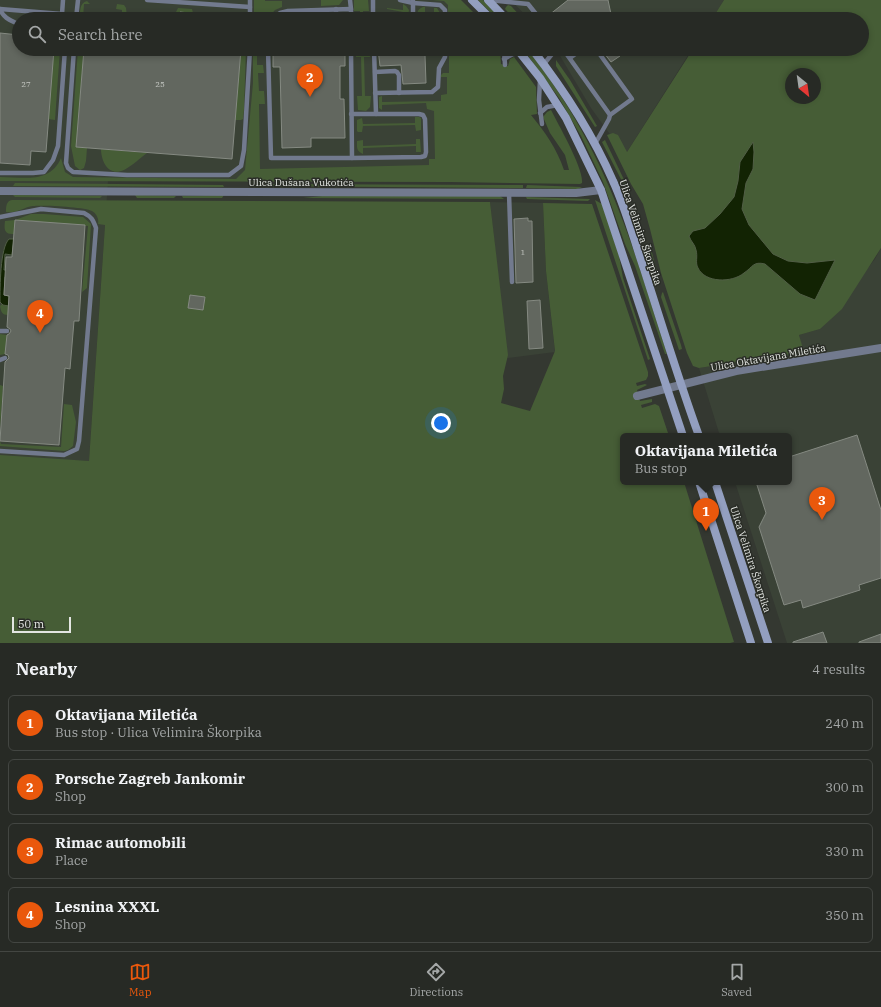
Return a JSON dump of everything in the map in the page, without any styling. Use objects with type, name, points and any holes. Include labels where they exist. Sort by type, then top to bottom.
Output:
[{"type":"main road","points":[[472,0],[484,12]]},
{"type":"main road","points":[[488,0],[499,12]]},
{"type":"main road","points":[[523,56],[540,78],[566,118],[601,190],[682,433]]},
{"type":"main road","name":"Ulica Velimira Škorpika","points":[[538,56],[566,96],[595,144],[613,181],[625,212],[680,385],[698,433]]},
{"type":"main road","points":[[700,485],[751,643]]},
{"type":"main road","name":"Ulica Velimira Škorpika","points":[[716,485],[768,643]]},
{"type":"street","name":"Ulica Dušana Vukotića","points":[[0,191],[576,193],[601,190]]},
{"type":"street","name":"Ulica Oktavijana Miletića","points":[[637,396],[736,371],[881,348]]},
{"type":"lane","points":[[62,12],[63,0]]},
{"type":"lane","points":[[77,12],[78,0]]},
{"type":"lane","points":[[147,0],[250,7]]},
{"type":"lane","points":[[250,0],[250,12]]},
{"type":"lane","points":[[350,0],[350,12]]},
{"type":"lane","points":[[373,0],[373,12]]},
{"type":"lane","points":[[400,0],[440,5],[444,12]]},
{"type":"lane","points":[[488,0],[527,2],[535,12]]},
{"type":"lane","points":[[413,1],[413,12]]},
{"type":"lane","points":[[0,9],[27,12]]},
{"type":"lane","points":[[0,9],[2,14],[12,21]]},
{"type":"lane","points":[[284,12],[350,9]]},
{"type":"lane","points":[[0,174],[44,172],[53,160],[58,146],[64,56]]},
{"type":"lane","points":[[74,56],[66,163],[68,168],[73,172],[127,175],[230,175],[241,166],[244,150],[250,56]]},
{"type":"lane","points":[[268,56],[271,158],[425,156],[426,136],[425,119],[423,115],[351,114]]},
{"type":"lane","points":[[351,56],[352,158]]},
{"type":"lane","points":[[374,56],[376,114]]},
{"type":"lane","points":[[375,93],[432,92],[438,87],[439,68],[445,56]]},
{"type":"lane","points":[[505,65],[504,59],[509,56]]},
{"type":"lane","points":[[544,64],[550,56]]},
{"type":"lane","points":[[573,56],[570,58],[610,114]]},
{"type":"lane","points":[[595,144],[609,119],[610,114],[632,99],[601,56]]},
{"type":"lane","points":[[375,72],[397,72],[399,75],[399,93]]},
{"type":"lane","points":[[540,78],[539,100],[542,124]]},
{"type":"lane","points":[[540,113],[547,107],[558,106]]},
{"type":"lane","points":[[509,193],[512,282]]},
{"type":"lane","points":[[0,217],[41,209],[84,213],[91,216],[96,228],[79,441],[77,449],[64,455],[0,451]]},
{"type":"lane","points":[[0,331],[7,331]]},
{"type":"shaded area","points":[[0,0],[448,0],[448,12],[12,12],[12,56],[449,56],[450,182],[108,181],[89,461],[0,459]]},
{"type":"shaded area","points":[[254,0],[282,1],[282,7],[273,12],[254,12]]},
{"type":"shaded area","points":[[321,0],[343,0],[339,5],[321,6]]},
{"type":"shaded area","points":[[354,0],[368,0],[369,11],[354,11]]},
{"type":"shaded area","points":[[432,0],[461,0],[473,12],[448,12],[448,5],[444,1]]},
{"type":"shaded area","points":[[478,0],[483,0],[494,12],[490,12]]},
{"type":"shaded area","points":[[511,0],[724,0],[716,12],[522,12]]},
{"type":"shaded area","points":[[724,0],[881,0],[881,248],[842,309],[820,329],[799,335],[804,352],[699,368],[693,366],[687,353],[661,273],[643,204],[631,184],[607,135],[613,133],[618,135],[627,152],[689,56],[869,56],[869,12],[716,12]]},
{"type":"shaded area","points":[[87,1],[90,4],[84,4],[83,12],[80,12],[81,6]]},
{"type":"shaded area","points":[[117,4],[124,5],[126,12],[122,12],[122,10],[116,9]]},
{"type":"shaded area","points":[[403,4],[409,10],[409,12],[387,8],[403,10]]},
{"type":"shaded area","points":[[508,5],[511,6],[517,12],[508,12],[505,9]]},
{"type":"shaded area","points":[[425,7],[425,12],[418,12],[419,9]]},
{"type":"shaded area","points":[[178,8],[192,9],[193,12],[176,12]]},
{"type":"shaded area","points":[[434,8],[437,8],[439,12],[434,12]]},
{"type":"shaded area","points":[[53,56],[60,56],[55,120],[48,119]]},
{"type":"shaded area","points":[[77,56],[83,56],[76,147],[87,148],[84,168],[80,170],[75,166],[71,146]]},
{"type":"shaded area","points":[[240,56],[246,56],[243,119],[235,120]]},
{"type":"shaded area","points":[[253,56],[257,56],[257,65],[263,65],[264,73],[258,73],[259,91],[264,91],[265,104],[259,104],[260,169],[429,165],[429,159],[435,159],[434,111],[427,109],[426,103],[382,105],[382,110],[379,108],[379,97],[382,96],[382,102],[441,101],[441,95],[447,94],[447,77],[441,77],[441,75],[443,73],[449,73],[449,56],[500,56],[501,64],[508,66],[510,59],[514,57],[536,87],[537,114],[531,115],[550,141],[564,170],[569,170],[565,155],[550,133],[543,117],[551,110],[575,157],[582,176],[582,183],[0,181],[0,177],[27,178],[43,175],[50,172],[61,158],[65,172],[73,177],[236,179],[245,170],[253,83]]},
{"type":"shaded area","points":[[370,56],[364,57],[365,96],[371,96],[370,107],[366,111],[358,110],[357,96],[362,96],[361,57],[356,57]]},
{"type":"shaded area","points":[[528,56],[532,56],[557,89],[583,132],[605,177],[630,240],[667,354],[665,354],[635,266],[625,244],[603,182],[581,136],[559,98]]},
{"type":"shaded area","points":[[560,56],[688,56],[625,155],[591,108]]},
{"type":"shaded area","points":[[556,60],[570,80],[597,126],[595,127],[556,66]]},
{"type":"shaded area","points":[[415,117],[421,118],[421,130],[416,131],[415,125],[363,126],[362,132],[357,131],[357,120],[362,118],[363,124],[415,123]]},
{"type":"shaded area","points":[[416,139],[420,139],[421,152],[416,152],[416,146],[363,148],[363,154],[359,152],[357,147],[357,141],[363,140],[363,146],[416,144]]},
{"type":"shaded area","points":[[605,140],[629,190],[628,193],[602,142]]},
{"type":"shaded area","points":[[753,142],[753,169],[746,183],[742,209],[749,225],[773,254],[788,261],[807,263],[835,260],[815,300],[800,294],[765,264],[755,264],[739,276],[726,280],[706,277],[701,273],[697,266],[697,252],[689,236],[693,231],[705,228],[720,214],[734,197],[738,181],[740,162]]},
{"type":"shaded area","points":[[101,149],[147,153],[124,170],[114,172],[104,163]]},
{"type":"shaded area","points":[[15,183],[223,185],[224,187],[13,186]]},
{"type":"shaded area","points":[[260,184],[523,185],[523,188],[260,186]]},
{"type":"shaded area","points":[[527,185],[582,187],[578,189],[526,188]]},
{"type":"shaded area","points":[[13,195],[102,196],[100,198],[15,197]]},
{"type":"shaded area","points":[[135,195],[176,196],[174,198],[137,198]]},
{"type":"shaded area","points":[[224,195],[222,198],[183,198],[182,196]]},
{"type":"shaded area","points":[[322,196],[500,196],[504,199],[303,198]]},
{"type":"shaded area","points":[[526,197],[590,199],[588,201],[527,199]]},
{"type":"shaded area","points":[[595,200],[602,204],[619,256],[623,278],[650,359],[648,360]]},
{"type":"shaded area","points":[[10,201],[490,202],[508,355],[503,376],[504,389],[501,403],[530,411],[555,351],[546,271],[543,203],[592,204],[648,372],[646,380],[636,383],[637,386],[647,385],[637,390],[640,401],[652,399],[652,402],[641,405],[642,408],[655,404],[659,406],[668,433],[620,433],[620,485],[685,485],[734,642],[0,643],[0,455],[89,461],[105,225],[98,224],[97,217],[92,211],[81,208],[33,206],[13,212],[6,212],[7,203]]},
{"type":"shaded area","points":[[490,202],[543,203],[546,271],[555,352],[507,358]]},
{"type":"shaded area","points":[[31,214],[44,214],[83,217],[91,224],[87,288],[82,292],[88,226],[15,220]]},
{"type":"shaded area","points":[[15,220],[14,234],[8,234],[5,231],[5,221]]},
{"type":"shaded area","points":[[9,239],[14,239],[12,255],[5,254],[4,270],[11,270],[5,277],[4,295],[9,296],[9,306],[3,305],[0,302],[0,278],[2,259]]},
{"type":"shaded area","points":[[646,245],[650,246],[659,280],[655,277]]},
{"type":"shaded area","points":[[881,248],[881,643],[787,643],[736,485],[792,485],[792,433],[719,433],[699,368],[803,352],[799,335],[820,329],[875,259]]},
{"type":"shaded area","points":[[663,292],[681,345],[682,349],[679,350],[661,297]]},
{"type":"shaded area","points":[[2,304],[9,306],[8,315],[3,314],[1,311],[0,306]]},
{"type":"shaded area","points":[[0,334],[7,335],[5,354],[0,355]]},
{"type":"shaded area","points":[[0,385],[3,386],[0,429]]},
{"type":"shaded area","points":[[64,404],[72,405],[76,422],[73,446],[68,450],[64,451],[0,446],[0,441],[1,444],[61,447]]},
{"type":"building","points":[[568,0],[608,0],[611,12],[553,12]]},
{"type":"building","points":[[0,33],[12,34],[12,56],[53,56],[46,152],[31,151],[30,165],[0,163]]},
{"type":"building","points":[[83,56],[240,56],[232,159],[76,147]]},
{"type":"building","points":[[273,56],[345,56],[345,66],[340,66],[340,99],[344,99],[345,138],[311,138],[311,147],[282,148],[280,67],[273,67]]},
{"type":"building","points":[[379,56],[425,56],[426,83],[403,84],[401,65],[380,66]]},
{"type":"building","points":[[606,56],[620,56],[611,62]]},
{"type":"building","points":[[528,218],[528,221],[532,221],[533,282],[516,283],[514,219]]},
{"type":"building","points":[[15,220],[85,225],[79,321],[74,321],[70,369],[65,368],[59,445],[0,441],[5,362],[9,358],[8,355],[5,354],[7,335],[11,331],[7,327],[9,296],[4,295],[6,257],[12,257]]},
{"type":"building","points":[[190,295],[205,297],[203,310],[188,308]]},
{"type":"building","points":[[540,300],[543,348],[529,349],[527,301]]},
{"type":"building","points":[[857,435],[881,510],[881,578],[859,585],[860,590],[803,608],[801,600],[784,605],[759,527],[766,513],[757,485],[792,485],[792,456]]},
{"type":"building","points":[[823,632],[827,643],[793,643],[793,642]]},
{"type":"building","points":[[881,634],[881,643],[859,643],[859,642]]},
{"type":"place","name":"Porsche Zagreb Jankomir","points":[[310,97]]},
{"type":"place","name":"Lesnina XXXL","points":[[40,333]]},
{"type":"place","name":"Rimac automobili","points":[[822,520]]},
{"type":"place","name":"Oktavijana Miletića","points":[[706,531]]}]
